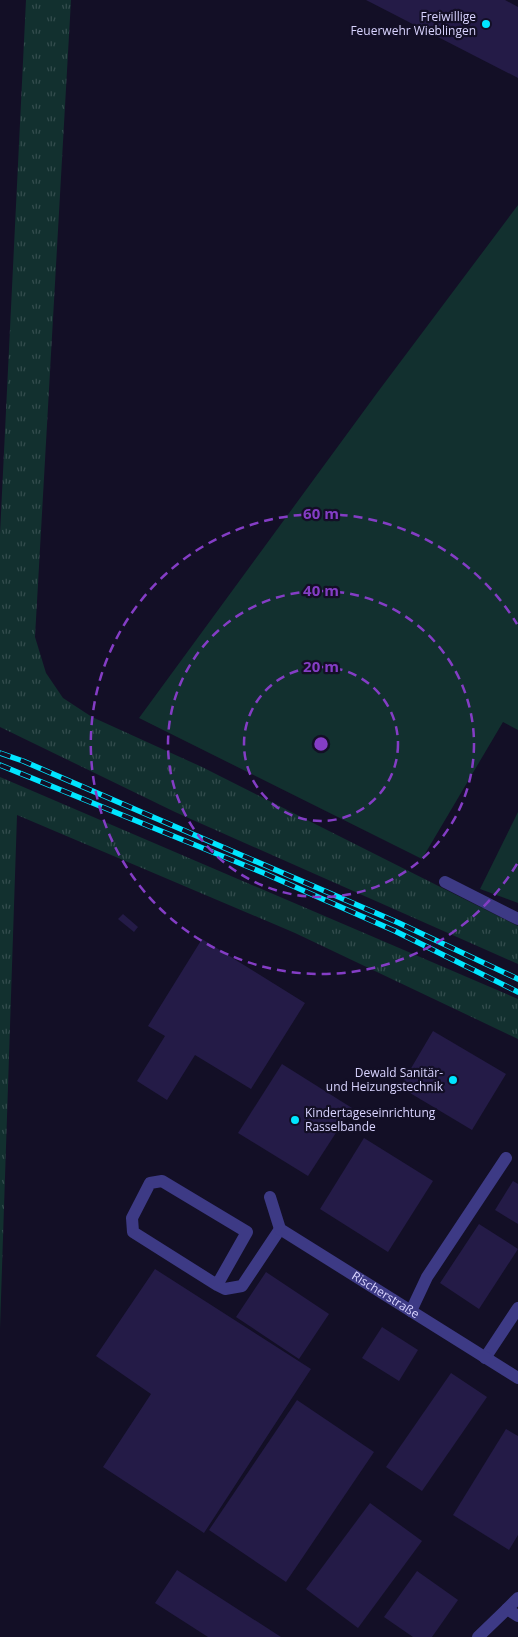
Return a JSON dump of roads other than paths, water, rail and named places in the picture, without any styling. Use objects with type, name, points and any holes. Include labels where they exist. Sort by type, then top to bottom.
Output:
[{"type":"street","points":[[445,882],[518,918]]},
{"type":"street","points":[[411,1311],[428,1277],[506,1158]]},
{"type":"street","points":[[217,1285],[247,1232],[162,1181],[150,1183],[132,1218],[133,1232],[217,1285],[225,1289],[242,1286],[280,1229],[270,1197]]},
{"type":"street","name":"Rischerstraße","points":[[280,1229],[518,1378]]},
{"type":"street","points":[[485,1358],[518,1308]]},
{"type":"street","points":[[478,1637],[518,1598]]},
{"type":"street","points":[[507,1609],[518,1616]]},
{"type":"railway","points":[[0,753],[23,761],[399,923],[518,979]]},
{"type":"railway","points":[[0,765],[266,874],[395,931],[518,992]]},
{"type":"place","name":"Freiwillige Feuerwehr Wieblingen","points":[[486,24]]},
{"type":"place","name":"Dewald Sanitär- und Heizungstechnik","points":[[453,1080]]},
{"type":"place","name":"Kindertageseinrichtung Rasselbande","points":[[295,1120]]}]
